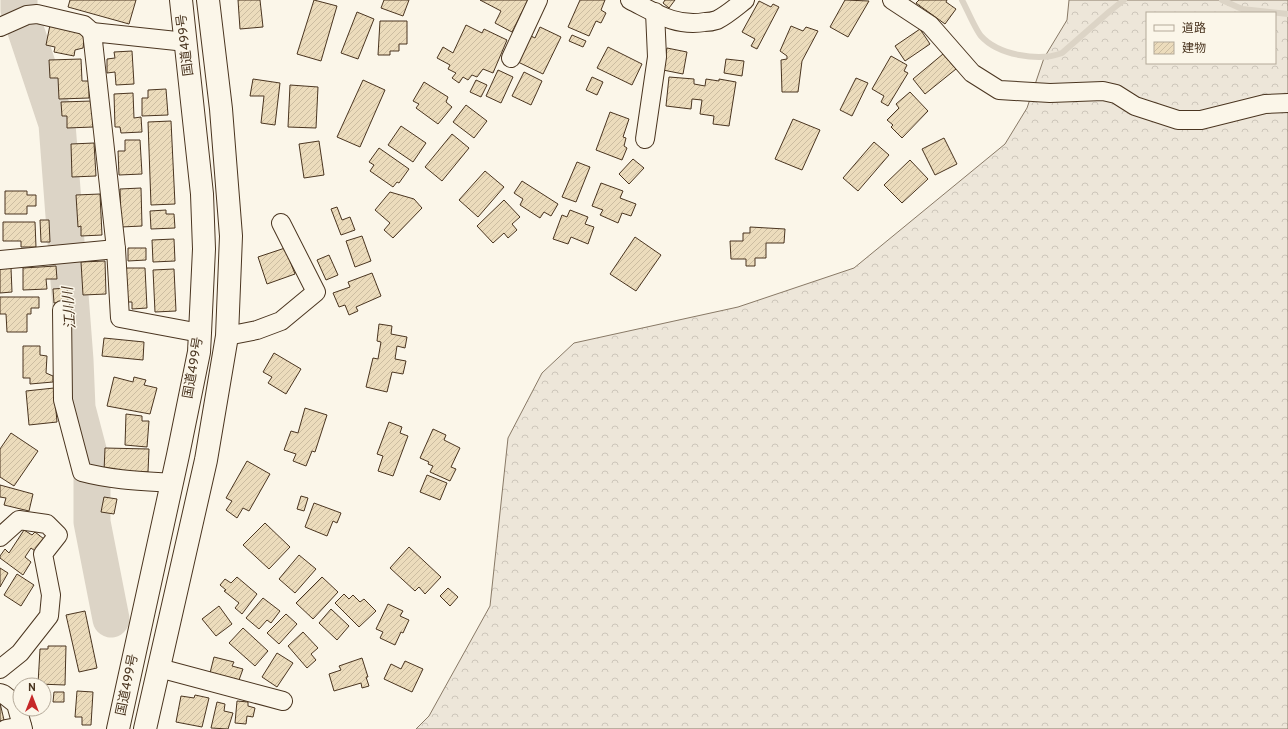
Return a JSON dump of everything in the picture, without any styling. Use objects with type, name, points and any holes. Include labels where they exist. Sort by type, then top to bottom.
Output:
[{"type":"highway","name":"国道499号","points":[[118,729],[199,352],[204,249],[202,194],[181,0]]},
{"type":"highway","name":"国道499号","points":[[145,729],[206,460],[227,336],[231,236],[221,109],[208,0]]},
{"type":"street","points":[[511,58],[538,0]]},
{"type":"street","points":[[630,0],[678,23],[697,24],[716,21],[745,0]]},
{"type":"street","points":[[892,0],[930,25],[972,73],[999,90],[1050,93],[1103,91],[1116,94],[1135,106],[1178,120],[1201,120],[1265,104],[1288,103]]},
{"type":"street","points":[[645,139],[657,58],[654,12]]},
{"type":"street","points":[[14,21],[37,14],[84,25],[92,32],[186,42]]},
{"type":"street","points":[[92,32],[116,249],[120,318],[200,333]]},
{"type":"street","points":[[227,336],[257,330],[281,321],[316,292],[280,223]]},
{"type":"street","points":[[0,260],[116,249]]},
{"type":"street","points":[[62,310],[63,400],[82,472],[100,477],[123,480],[172,483]]},
{"type":"street","points":[[0,537],[19,520],[47,524],[58,535],[43,554],[51,595],[49,616],[20,653],[0,669]]},
{"type":"street","points":[[159,668],[283,701]]},
{"type":"street","points":[[0,693],[16,704],[17,728]]},
{"type":"green space","points":[[1069,0],[1288,0],[1288,729],[416,729],[429,716],[490,606],[508,438],[542,373],[574,343],[738,307],[854,268],[1005,144],[1027,108],[1044,58],[1067,20]]},
{"type":"building","points":[[70,0],[136,0],[129,24],[68,7]]},
{"type":"building","points":[[238,0],[260,0],[263,27],[240,29]]},
{"type":"building","points":[[314,0],[337,6],[321,61],[297,54]]},
{"type":"building","points":[[384,0],[409,0],[403,16],[381,8]]},
{"type":"building","points":[[480,0],[528,0],[512,32],[495,23],[501,11]]},
{"type":"building","points":[[580,0],[605,0],[601,10],[606,13],[601,23],[596,21],[589,36],[568,27]]},
{"type":"building","points":[[665,0],[675,0],[669,8],[663,3]]},
{"type":"building","points":[[845,0],[869,1],[848,37],[830,27]]},
{"type":"building","points":[[919,0],[947,0],[946,2],[956,9],[945,24],[916,3]]},
{"type":"building","points":[[759,1],[771,7],[773,4],[779,7],[757,49],[751,46],[755,39],[742,32]]},
{"type":"building","points":[[357,12],[374,19],[358,59],[341,53]]},
{"type":"building","points":[[380,21],[407,21],[407,44],[399,44],[399,51],[390,51],[390,55],[378,55]]},
{"type":"building","points":[[50,25],[85,32],[83,48],[75,50],[74,56],[54,52],[55,47],[46,45]]},
{"type":"building","points":[[466,25],[482,33],[484,29],[507,40],[493,73],[483,69],[477,77],[472,75],[468,80],[463,77],[459,83],[452,78],[456,73],[448,69],[450,65],[437,58],[443,47],[453,53]]},
{"type":"building","points":[[791,26],[803,31],[806,27],[818,31],[802,61],[798,92],[782,92],[781,60],[787,59],[787,56],[780,51]]},
{"type":"building","points":[[540,27],[561,37],[543,74],[518,62],[531,36],[535,38]]},
{"type":"building","points":[[920,29],[930,44],[905,61],[895,46]]},
{"type":"building","points":[[572,35],[586,41],[583,47],[569,41]]},
{"type":"building","points":[[608,47],[642,64],[632,85],[597,68]]},
{"type":"building","points":[[667,48],[687,52],[683,74],[663,70]]},
{"type":"building","points":[[132,51],[134,84],[116,85],[115,72],[107,73],[107,59],[115,58],[114,52]]},
{"type":"building","points":[[943,54],[956,69],[925,94],[913,79]]},
{"type":"building","points":[[891,56],[907,65],[904,71],[908,73],[888,106],[881,102],[884,96],[872,89]]},
{"type":"building","points":[[81,59],[82,81],[89,81],[89,98],[59,99],[58,78],[50,78],[49,60]]},
{"type":"building","points":[[726,59],[744,61],[742,76],[724,73]]},
{"type":"building","points":[[498,70],[513,77],[501,103],[486,96]]},
{"type":"building","points":[[524,72],[542,81],[531,105],[512,96]]},
{"type":"building","points":[[592,77],[603,82],[597,95],[586,90]]},
{"type":"building","points":[[669,77],[694,79],[694,84],[705,86],[706,79],[719,81],[719,79],[736,82],[729,126],[713,124],[714,116],[700,114],[702,100],[692,99],[691,109],[666,106]]},
{"type":"building","points":[[856,78],[868,83],[852,116],[840,110]]},
{"type":"building","points":[[253,79],[280,83],[275,125],[261,123],[264,96],[250,96]]},
{"type":"building","points":[[363,80],[385,90],[360,147],[337,137]]},
{"type":"building","points":[[476,80],[487,85],[481,97],[470,92]]},
{"type":"building","points":[[424,82],[448,97],[446,102],[452,107],[438,124],[416,108],[419,104],[413,101]]},
{"type":"building","points":[[290,85],[318,87],[316,128],[288,127]]},
{"type":"building","points":[[166,89],[168,115],[142,116],[142,98],[148,98],[148,90]]},
{"type":"building","points":[[910,92],[928,111],[902,138],[891,127],[893,125],[887,120],[899,108],[896,104]]},
{"type":"building","points":[[133,93],[134,118],[141,117],[142,132],[121,133],[120,127],[115,127],[114,94]]},
{"type":"building","points":[[92,101],[93,127],[67,128],[67,116],[62,116],[61,102]]},
{"type":"building","points":[[466,105],[487,121],[474,138],[453,122]]},
{"type":"building","points":[[610,112],[629,119],[623,137],[626,138],[624,146],[627,148],[622,160],[596,150]]},
{"type":"building","points":[[793,119],[820,130],[802,170],[775,159]]},
{"type":"building","points":[[171,121],[175,204],[151,205],[148,122]]},
{"type":"building","points":[[401,126],[426,143],[413,162],[388,145]]},
{"type":"building","points":[[452,134],[469,148],[442,181],[425,167]]},
{"type":"building","points":[[944,138],[957,164],[935,175],[922,149]]},
{"type":"building","points":[[125,140],[140,140],[142,174],[119,175],[118,151],[125,151]]},
{"type":"building","points":[[319,141],[324,175],[304,178],[299,144]]},
{"type":"building","points":[[874,142],[889,155],[858,191],[843,178]]},
{"type":"building","points":[[94,143],[96,176],[72,177],[71,144]]},
{"type":"building","points":[[379,148],[409,169],[399,183],[397,182],[393,187],[370,171],[374,165],[369,162]]},
{"type":"building","points":[[633,159],[644,168],[629,184],[619,174]]},
{"type":"building","points":[[910,160],[928,179],[902,203],[884,185]]},
{"type":"building","points":[[577,162],[590,167],[576,202],[562,197]]},
{"type":"building","points":[[485,171],[504,187],[478,217],[459,200]]},
{"type":"building","points":[[522,181],[558,204],[551,216],[544,212],[540,218],[520,205],[523,199],[514,193]]},
{"type":"building","points":[[601,183],[623,191],[620,198],[636,204],[631,216],[622,213],[618,223],[600,215],[603,210],[592,206]]},
{"type":"building","points":[[141,188],[142,226],[121,227],[120,189]]},
{"type":"building","points":[[5,191],[27,191],[27,195],[36,195],[36,206],[27,206],[27,214],[5,214]]},
{"type":"building","points":[[390,192],[414,199],[422,208],[393,238],[384,230],[390,223],[375,210]]},
{"type":"building","points":[[100,194],[102,235],[81,236],[81,226],[78,227],[76,195]]},
{"type":"building","points":[[504,200],[520,217],[512,224],[517,230],[508,238],[504,233],[493,243],[477,226]]},
{"type":"building","points":[[337,207],[342,220],[350,217],[355,230],[341,235],[331,209]]},
{"type":"building","points":[[166,210],[166,214],[174,214],[175,228],[151,229],[150,211]]},
{"type":"building","points":[[570,210],[588,217],[585,224],[594,227],[588,244],[571,237],[568,244],[553,239],[562,215],[567,217]]},
{"type":"building","points":[[40,220],[49,220],[50,242],[41,242]]},
{"type":"building","points":[[3,222],[35,222],[36,247],[21,247],[21,241],[3,241]]},
{"type":"building","points":[[750,227],[785,229],[784,243],[766,243],[766,258],[755,258],[755,266],[746,266],[746,259],[731,259],[730,241],[743,241],[743,233],[750,233]]},
{"type":"building","points":[[362,236],[371,261],[355,267],[346,241]]},
{"type":"building","points":[[635,237],[661,255],[636,291],[610,274]]},
{"type":"building","points":[[174,239],[175,261],[153,262],[152,240]]},
{"type":"building","points":[[128,248],[146,248],[146,260],[128,261]]},
{"type":"building","points":[[285,248],[295,274],[267,284],[258,257]]},
{"type":"building","points":[[329,255],[338,275],[326,280],[317,260]]},
{"type":"building","points":[[105,261],[106,294],[83,295],[81,262]]},
{"type":"building","points":[[56,266],[57,279],[46,279],[47,289],[23,290],[23,268]]},
{"type":"building","points":[[0,268],[11,268],[12,292],[0,293]]},
{"type":"building","points":[[125,268],[145,268],[147,308],[132,309],[132,302],[126,302]]},
{"type":"building","points":[[174,269],[176,311],[155,312],[153,270]]},
{"type":"building","points":[[372,273],[381,296],[356,307],[358,311],[349,315],[345,305],[339,307],[333,293],[350,287],[348,282]]},
{"type":"building","points":[[67,288],[68,302],[54,303],[53,289]]},
{"type":"building","points":[[0,297],[39,297],[39,308],[31,308],[31,314],[27,314],[27,332],[7,332],[6,314],[0,314]]},
{"type":"building","points":[[379,324],[392,326],[391,334],[407,337],[405,348],[397,346],[395,359],[406,361],[403,374],[392,372],[387,392],[366,387],[373,358],[378,359],[381,342],[377,341]]},
{"type":"building","points":[[104,338],[144,342],[143,360],[102,356]]},
{"type":"building","points":[[23,346],[40,346],[40,355],[47,356],[46,373],[53,376],[53,382],[30,384],[30,378],[23,378]]},
{"type":"building","points":[[274,353],[301,369],[286,394],[268,383],[272,377],[263,372]]},
{"type":"building","points":[[114,377],[133,382],[134,377],[146,380],[144,385],[157,388],[150,414],[107,406]]},
{"type":"building","points":[[54,388],[57,422],[29,425],[26,391]]},
{"type":"building","points":[[305,408],[327,415],[315,452],[312,451],[306,466],[293,461],[296,454],[284,450],[291,431],[298,433]]},
{"type":"building","points":[[126,414],[142,416],[142,421],[149,421],[147,447],[125,445]]},
{"type":"building","points":[[389,422],[402,427],[400,433],[408,436],[393,476],[378,471],[383,456],[377,454]]},
{"type":"building","points":[[433,429],[446,435],[444,440],[460,448],[451,467],[456,469],[450,481],[430,472],[433,466],[428,464],[429,462],[420,458]]},
{"type":"building","points":[[11,433],[38,451],[14,486],[0,477],[0,449]]},
{"type":"building","points":[[105,448],[149,449],[148,472],[104,471]]},
{"type":"building","points":[[247,461],[270,474],[249,511],[243,508],[237,518],[226,510],[232,501],[226,498]]},
{"type":"building","points":[[427,475],[447,483],[440,500],[420,492]]},
{"type":"building","points":[[0,485],[33,494],[29,511],[4,505],[6,498],[0,497]]},
{"type":"building","points":[[301,496],[308,498],[304,511],[297,509]]},
{"type":"building","points":[[104,497],[117,499],[114,514],[101,512]]},
{"type":"building","points":[[314,503],[341,513],[337,523],[333,521],[327,536],[305,527]]},
{"type":"building","points":[[265,523],[290,547],[269,569],[243,545]]},
{"type":"building","points":[[24,530],[32,535],[35,532],[44,539],[35,551],[31,548],[25,557],[31,562],[23,575],[0,558],[0,556],[5,549],[9,553]]},
{"type":"building","points":[[409,547],[441,577],[425,594],[419,587],[415,591],[390,568]]},
{"type":"building","points":[[299,555],[316,569],[295,593],[279,579]]},
{"type":"building","points":[[0,568],[8,573],[0,587]]},
{"type":"building","points":[[17,574],[34,585],[21,606],[4,595]]},
{"type":"building","points":[[237,577],[257,594],[242,614],[235,608],[239,603],[224,591],[226,590],[220,585],[225,579],[231,583]]},
{"type":"building","points":[[322,577],[338,592],[313,619],[296,603]]},
{"type":"building","points":[[448,588],[458,597],[450,606],[440,596]]},
{"type":"building","points":[[344,594],[349,599],[353,595],[360,602],[364,599],[376,611],[359,627],[335,603]]},
{"type":"building","points":[[263,598],[280,611],[271,623],[267,620],[259,629],[246,618]]},
{"type":"building","points":[[388,604],[403,611],[400,616],[409,620],[395,645],[380,638],[383,632],[376,629]]},
{"type":"building","points":[[219,606],[232,624],[216,636],[202,619]]},
{"type":"building","points":[[331,609],[349,626],[337,640],[319,623]]},
{"type":"building","points":[[85,611],[97,668],[79,672],[66,615]]},
{"type":"building","points":[[286,614],[297,624],[279,644],[267,633]]},
{"type":"building","points":[[243,628],[268,651],[255,666],[229,643]]},
{"type":"building","points":[[303,632],[318,648],[311,654],[316,660],[307,668],[288,646]]},
{"type":"building","points":[[48,646],[66,646],[65,685],[52,685],[52,677],[38,677],[40,649],[48,649]]},
{"type":"building","points":[[277,653],[293,663],[277,687],[262,677]]},
{"type":"building","points":[[214,657],[234,662],[232,666],[243,669],[239,680],[210,673]]},
{"type":"building","points":[[362,658],[368,677],[366,677],[369,686],[362,688],[361,683],[334,691],[329,674],[341,670],[339,666]]},
{"type":"building","points":[[405,661],[423,669],[412,692],[384,679],[391,664],[401,669]]},
{"type":"building","points":[[77,691],[93,692],[91,725],[82,725],[82,717],[75,717]]},
{"type":"building","points":[[54,692],[64,692],[64,702],[53,702]]},
{"type":"building","points":[[195,695],[209,698],[202,727],[176,722],[181,696],[194,698]]},
{"type":"building","points":[[237,701],[248,702],[248,706],[255,708],[253,717],[247,716],[246,724],[235,723]]},
{"type":"building","points":[[217,702],[225,704],[224,711],[233,713],[228,729],[211,728]]},
{"type":"building","points":[[0,703],[4,720],[0,721]]},
{"type":"waterway","name":"江川川","points":[[19,0],[19,10],[57,124],[75,360],[77,408],[92,465],[92,522],[111,619]]},
{"type":"waterway","points":[[962,0],[979,33],[988,43],[1008,52],[1031,57],[1053,56],[1062,53],[1124,0]]},
{"type":"waterway","points":[[1222,0],[1242,9],[1270,12]]},
{"type":"waterway","points":[[1276,13],[1288,14]]}]
